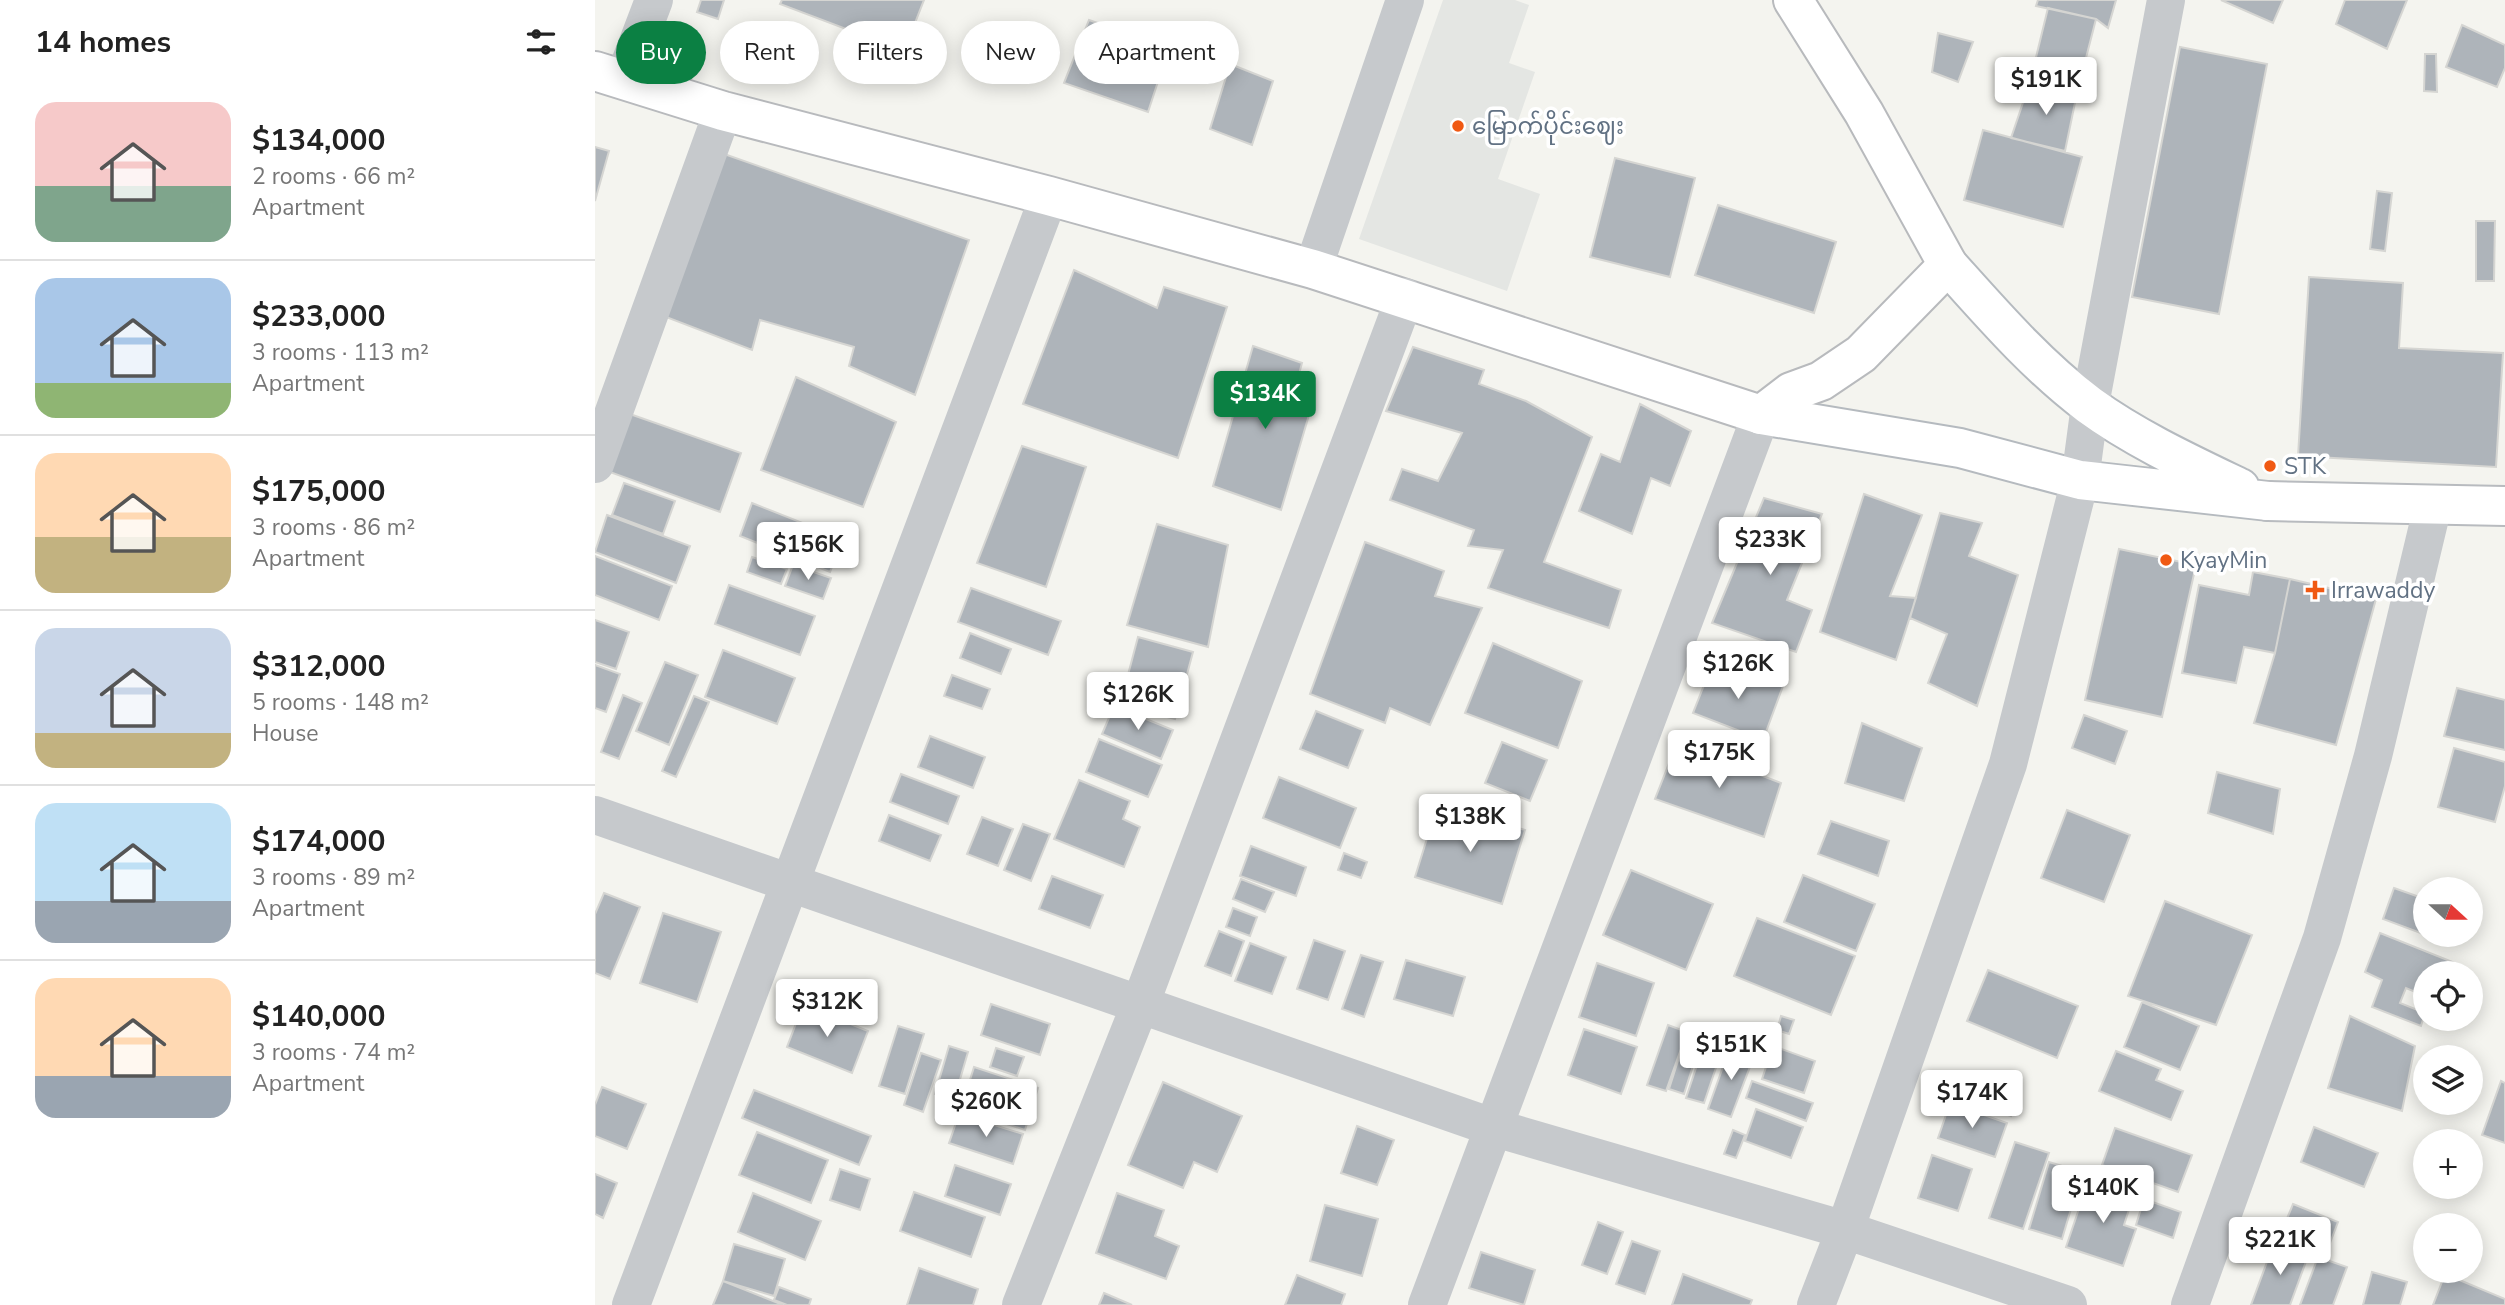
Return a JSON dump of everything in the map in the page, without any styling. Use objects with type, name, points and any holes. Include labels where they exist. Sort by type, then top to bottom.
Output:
[{"type":"main road","points":[[1793,0],[1864,113],[1948,265],[2010,335],[2090,405],[2174,456],[2268,501]]},
{"type":"main road","points":[[610,75],[723,111],[1049,196],[1313,269],[1761,415],[1960,447],[2080,480],[2268,501],[2505,506]]},
{"type":"main road","points":[[1761,415],[1791,392],[1821,382],[1861,354],[1948,265]]},
{"type":"street","points":[[610,75],[654,0]]},
{"type":"street","points":[[1313,269],[1405,0]]},
{"type":"street","points":[[1817,1305],[2008,764],[2080,480],[2090,405],[2166,0]]},
{"type":"street","points":[[595,464],[723,111]]},
{"type":"street","points":[[631,1305],[1049,196]]},
{"type":"street","points":[[1021,1305],[1140,1005],[1405,297]]},
{"type":"street","points":[[1427,1305],[1761,415]]},
{"type":"street","points":[[2190,1305],[2322,938],[2373,756],[2433,505]]},
{"type":"street","points":[[595,815],[1495,1128],[1845,1230],[2068,1305]]},
{"type":"shaded area","name":"မြောက်ပိုင်းဈေး","points":[[1443,0],[1515,0],[1529,5],[1509,63],[1535,72],[1498,179],[1540,194],[1507,291],[1359,239]]},
{"type":"building","points":[[701,0],[724,0],[718,19],[697,12]]},
{"type":"building","points":[[782,0],[924,0],[916,21],[833,21],[833,24],[780,4]]},
{"type":"building","points":[[2038,0],[2116,0],[2108,28],[2096,19],[2036,6]]},
{"type":"building","points":[[2221,0],[2283,0],[2273,23]]},
{"type":"building","points":[[2345,0],[2407,0],[2387,49],[2336,24]]},
{"type":"building","points":[[2048,8],[2096,19],[2077,93],[2030,82]]},
{"type":"building","points":[[2462,25],[2505,45],[2505,68],[2497,87],[2446,67]]},
{"type":"building","points":[[1938,33],[1973,42],[1958,82],[1932,72]]},
{"type":"building","points":[[2180,47],[2267,64],[2219,314],[2132,297]]},
{"type":"building","points":[[2425,54],[2436,54],[2437,92],[2424,91]]},
{"type":"building","points":[[1074,58],[1074,84],[1157,84],[1148,112],[1064,83]]},
{"type":"building","points":[[1239,68],[1273,81],[1252,145],[1210,129],[1224,84],[1239,84]]},
{"type":"building","points":[[2030,82],[2077,93],[2065,151],[2011,138]]},
{"type":"building","points":[[1983,130],[2082,157],[2063,227],[1964,200]]},
{"type":"building","points":[[595,147],[609,151],[595,201]]},
{"type":"building","points":[[710,149],[969,240],[915,395],[849,366],[854,347],[760,320],[752,350],[653,312]]},
{"type":"building","points":[[1615,158],[1695,178],[1670,277],[1590,257]]},
{"type":"building","points":[[2377,191],[2392,193],[2385,251],[2370,249]]},
{"type":"building","points":[[1718,205],[1836,242],[1814,313],[1695,275]]},
{"type":"building","points":[[2476,221],[2495,221],[2494,281],[2476,281]]},
{"type":"building","points":[[1074,270],[1157,308],[1164,287],[1227,307],[1178,458],[1023,404]]},
{"type":"building","points":[[2309,277],[2403,283],[2399,348],[2503,353],[2496,467],[2298,456]]},
{"type":"building","points":[[1253,346],[1302,363],[1294,393],[1314,398],[1281,510],[1213,486]]},
{"type":"building","points":[[1413,347],[1484,370],[1479,384],[1526,401],[1592,437],[1544,562],[1621,590],[1609,628],[1488,588],[1503,550],[1468,546],[1474,530],[1390,500],[1402,469],[1438,481],[1462,433],[1386,411]]},
{"type":"building","points":[[796,377],[896,422],[863,507],[761,470]]},
{"type":"building","points":[[1640,404],[1691,431],[1670,486],[1651,478],[1632,534],[1579,511],[1601,454],[1620,462]]},
{"type":"building","points":[[627,413],[741,453],[720,512],[607,471]]},
{"type":"building","points":[[1022,446],[1086,467],[1046,587],[977,563]]},
{"type":"building","points":[[624,483],[675,501],[663,534],[612,515]]},
{"type":"building","points":[[1864,494],[1922,515],[1890,596],[1916,598],[1896,660],[1820,632]]},
{"type":"building","points":[[1764,498],[1822,514],[1787,600],[1812,610],[1796,652],[1712,623]]},
{"type":"building","points":[[752,503],[843,539],[830,572],[740,536]]},
{"type":"building","points":[[1940,513],[1982,523],[1969,556],[2018,575],[1977,706],[1928,683],[1947,634],[1910,618]]},
{"type":"building","points":[[607,515],[690,546],[676,583],[595,552]]},
{"type":"building","points":[[1157,524],[1228,545],[1208,647],[1127,625]]},
{"type":"building","points":[[1365,542],[1444,571],[1435,596],[1482,608],[1430,725],[1390,708],[1385,723],[1310,694]]},
{"type":"building","points":[[2119,549],[2196,565],[2162,717],[2085,700]]},
{"type":"building","points":[[595,556],[672,586],[659,620],[595,595]]},
{"type":"building","points":[[752,557],[787,569],[781,584],[747,572]]},
{"type":"building","points":[[793,565],[831,578],[823,599],[785,586]]},
{"type":"building","points":[[2253,572],[2290,579],[2275,653],[2244,647],[2236,683],[2182,673],[2199,585],[2249,595]]},
{"type":"building","points":[[2290,579],[2376,599],[2336,745],[2254,723],[2275,653]]},
{"type":"building","points":[[729,585],[815,616],[800,655],[715,624]]},
{"type":"building","points":[[971,588],[1061,621],[1048,655],[958,622]]},
{"type":"building","points":[[595,620],[629,632],[616,669],[595,662]]},
{"type":"building","points":[[970,633],[1011,649],[1001,674],[960,658]]},
{"type":"building","points":[[1138,637],[1193,652],[1175,719],[1120,705]]},
{"type":"building","points":[[1493,643],[1582,681],[1558,748],[1465,713]]},
{"type":"building","points":[[723,650],[795,678],[777,724],[705,697]]},
{"type":"building","points":[[665,662],[698,675],[669,745],[636,731]]},
{"type":"building","points":[[595,665],[620,674],[606,712],[595,708]]},
{"type":"building","points":[[1712,665],[1783,686],[1763,740],[1693,713]]},
{"type":"building","points":[[952,675],[990,689],[982,709],[944,696]]},
{"type":"building","points":[[2457,688],[2505,700],[2505,750],[2444,736]]},
{"type":"building","points":[[623,695],[642,703],[619,759],[601,752]]},
{"type":"building","points":[[694,696],[709,702],[676,777],[662,771]]},
{"type":"building","points":[[1114,706],[1173,730],[1161,759],[1102,734]]},
{"type":"building","points":[[1316,711],[1363,730],[1348,768],[1300,749]]},
{"type":"building","points":[[2084,715],[2127,731],[2115,764],[2072,748]]},
{"type":"building","points":[[1862,723],[1922,748],[1904,801],[1845,783]]},
{"type":"building","points":[[930,736],[985,757],[973,788],[918,767]]},
{"type":"building","points":[[1099,739],[1162,765],[1148,797],[1086,772]]},
{"type":"building","points":[[1502,742],[1547,760],[1530,801],[1485,783]]},
{"type":"building","points":[[1677,743],[1781,783],[1764,837],[1655,799]]},
{"type":"building","points":[[2454,748],[2505,762],[2505,786],[2495,822],[2438,807]]},
{"type":"building","points":[[2217,772],[2280,789],[2273,834],[2208,813]]},
{"type":"building","points":[[901,774],[959,796],[948,824],[890,802]]},
{"type":"building","points":[[1279,777],[1356,808],[1340,848],[1263,818]]},
{"type":"building","points":[[1079,780],[1130,801],[1123,819],[1140,827],[1124,867],[1054,839]]},
{"type":"building","points":[[1438,803],[1525,830],[1502,904],[1415,877]]},
{"type":"building","points":[[2067,810],[2130,835],[2104,902],[2041,878]]},
{"type":"building","points":[[889,815],[941,835],[930,861],[879,841]]},
{"type":"building","points":[[982,817],[1013,829],[998,866],[967,854]]},
{"type":"building","points":[[1831,821],[1889,841],[1878,876],[1818,854]]},
{"type":"building","points":[[1023,824],[1050,834],[1031,881],[1004,870]]},
{"type":"building","points":[[1251,846],[1306,867],[1296,896],[1240,876]]},
{"type":"building","points":[[1344,853],[1367,862],[1361,878],[1338,870]]},
{"type":"building","points":[[1631,870],[1713,904],[1686,970],[1603,935]]},
{"type":"building","points":[[1803,875],[1875,904],[1856,951],[1784,922]]},
{"type":"building","points":[[1052,876],[1103,895],[1090,928],[1039,909]]},
{"type":"building","points":[[1241,879],[1274,892],[1265,912],[1233,899]]},
{"type":"building","points":[[2394,888],[2413,895],[2413,930],[2383,919]]},
{"type":"building","points":[[604,893],[640,907],[610,979],[595,973],[595,914]]},
{"type":"building","points":[[2165,901],[2252,935],[2216,1025],[2128,996]]},
{"type":"building","points":[[1233,908],[1257,917],[1250,936],[1226,927]]},
{"type":"building","points":[[663,913],[721,932],[697,1002],[640,983]]},
{"type":"building","points":[[1757,918],[1855,956],[1831,1015],[1734,976]]},
{"type":"building","points":[[1219,931],[1244,941],[1231,976],[1205,966]]},
{"type":"building","points":[[2380,933],[2450,961],[2413,961],[2413,991],[2406,988],[2400,1003],[2413,1008],[2413,1023],[2372,1007],[2382,980],[2365,972]]},
{"type":"building","points":[[1314,940],[1345,951],[1328,1000],[1297,989]]},
{"type":"building","points":[[1250,943],[1286,957],[1272,994],[1235,981]]},
{"type":"building","points":[[1361,955],[1383,962],[1364,1017],[1342,1009]]},
{"type":"building","points":[[1406,960],[1465,977],[1453,1016],[1394,999]]},
{"type":"building","points":[[1597,963],[1654,983],[1636,1036],[1579,1017]]},
{"type":"building","points":[[1988,970],[2078,1006],[2057,1058],[1967,1021]]},
{"type":"building","points":[[2142,1002],[2199,1026],[2180,1070],[2124,1047]]},
{"type":"building","points":[[991,1004],[1050,1024],[1040,1055],[981,1035]]},
{"type":"building","points":[[803,1005],[868,1031],[852,1073],[787,1047]]},
{"type":"building","points":[[1781,1016],[1794,1020],[1789,1034],[1777,1030]]},
{"type":"building","points":[[2350,1016],[2413,1045],[2402,1111],[2328,1088]]},
{"type":"building","points":[[1668,1025],[1687,1032],[1666,1091],[1647,1085]]},
{"type":"building","points":[[898,1026],[924,1034],[905,1094],[879,1086]]},
{"type":"building","points":[[1584,1029],[1637,1047],[1621,1094],[1568,1075]]},
{"type":"building","points":[[1704,1044],[1722,1050],[1704,1103],[1686,1098]]},
{"type":"building","points":[[1683,1045],[1698,1050],[1684,1094],[1669,1089]]},
{"type":"building","points":[[949,1046],[968,1052],[954,1100],[935,1094]]},
{"type":"building","points":[[1773,1046],[1815,1061],[1804,1093],[1762,1079]]},
{"type":"building","points":[[1730,1047],[1754,1056],[1731,1117],[1708,1109]]},
{"type":"building","points":[[996,1048],[1024,1057],[1017,1076],[990,1067]]},
{"type":"building","points":[[2116,1051],[2161,1069],[2156,1080],[2183,1091],[2171,1120],[2099,1091]]},
{"type":"building","points":[[921,1053],[941,1060],[923,1112],[904,1105]]},
{"type":"building","points":[[974,1067],[1038,1088],[1025,1130],[961,1109]]},
{"type":"building","points":[[1752,1081],[1813,1103],[1806,1121],[1746,1098]]},
{"type":"building","points":[[2501,1081],[2505,1083],[2505,1143],[2483,1135]]},
{"type":"building","points":[[1163,1082],[1242,1116],[1217,1172],[1194,1162],[1183,1188],[1128,1165]]},
{"type":"building","points":[[602,1087],[646,1104],[627,1149],[595,1136],[595,1105]]},
{"type":"building","points":[[1984,1088],[2017,1100],[2011,1116],[1978,1105]]},
{"type":"building","points":[[754,1090],[871,1136],[859,1165],[742,1118]]},
{"type":"building","points":[[1950,1103],[2007,1123],[1995,1157],[1938,1138]]},
{"type":"building","points":[[1756,1109],[1803,1127],[1791,1158],[1745,1141]]},
{"type":"building","points":[[959,1114],[1023,1134],[1013,1164],[949,1143]]},
{"type":"building","points":[[1357,1126],[1394,1140],[1377,1185],[1341,1173]]},
{"type":"building","points":[[2314,1127],[2378,1153],[2364,1187],[2301,1162]]},
{"type":"building","points":[[2115,1128],[2192,1155],[2178,1192],[2102,1165]]},
{"type":"building","points":[[1733,1130],[1745,1135],[1736,1158],[1724,1154]]},
{"type":"building","points":[[757,1132],[828,1160],[811,1203],[739,1175]]},
{"type":"building","points":[[2015,1142],[2049,1153],[2023,1229],[1989,1218]]},
{"type":"building","points":[[1932,1155],[1972,1169],[1958,1211],[1918,1198]]},
{"type":"building","points":[[2049,1162],[2082,1172],[2062,1239],[2029,1229]]},
{"type":"building","points":[[955,1165],[1011,1184],[1000,1215],[945,1196]]},
{"type":"building","points":[[840,1169],[870,1179],[860,1210],[830,1200]]},
{"type":"building","points":[[595,1174],[617,1183],[603,1218],[595,1214]]},
{"type":"building","points":[[2088,1182],[2133,1197],[2124,1225],[2136,1229],[2123,1266],[2066,1247]]},
{"type":"building","points":[[914,1192],[985,1217],[971,1257],[900,1231]]},
{"type":"building","points":[[753,1193],[821,1221],[805,1260],[738,1232]]},
{"type":"building","points":[[1117,1193],[1164,1210],[1155,1236],[1179,1246],[1166,1279],[1096,1253]]},
{"type":"building","points":[[2144,1199],[2181,1212],[2173,1238],[2136,1225]]},
{"type":"building","points":[[2293,1204],[2338,1222],[2325,1256],[2279,1238]]},
{"type":"building","points":[[1325,1205],[1378,1219],[1362,1276],[1310,1261]]},
{"type":"building","points":[[1598,1222],[1623,1232],[1607,1274],[1582,1265]]},
{"type":"building","points":[[1632,1241],[1660,1251],[1645,1294],[1616,1284]]},
{"type":"building","points":[[2274,1243],[2308,1256],[2290,1305],[2251,1305]]},
{"type":"building","points":[[734,1244],[785,1259],[774,1296],[723,1281]]},
{"type":"building","points":[[1481,1252],[1535,1270],[1524,1305],[1469,1288]]},
{"type":"building","points":[[2318,1257],[2347,1267],[2333,1305],[2300,1305]]},
{"type":"building","points":[[919,1268],[978,1289],[973,1305],[907,1305]]},
{"type":"building","points":[[2372,1272],[2407,1282],[2400,1305],[2363,1305]]},
{"type":"building","points":[[1683,1274],[1752,1300],[1750,1305],[1672,1305]]},
{"type":"building","points":[[1297,1275],[1345,1294],[1341,1305],[1285,1305]]},
{"type":"building","points":[[723,1281],[783,1305],[713,1305]]},
{"type":"building","points":[[2442,1283],[2467,1283],[2505,1299],[2505,1305],[2433,1305]]},
{"type":"building","points":[[779,1287],[811,1299],[809,1305],[787,1305],[774,1300]]},
{"type":"building","points":[[1104,1293],[1132,1305],[1099,1305]]},
{"type":"place","name":"မြောက်ပိုင်းဈေး","points":[[1458,126]]},
{"type":"place","name":"STK","points":[[2270,466]]},
{"type":"place","name":"KyayMin","points":[[2166,560]]},
{"type":"place","name":"Irrawaddy","points":[[2315,590]]}]
